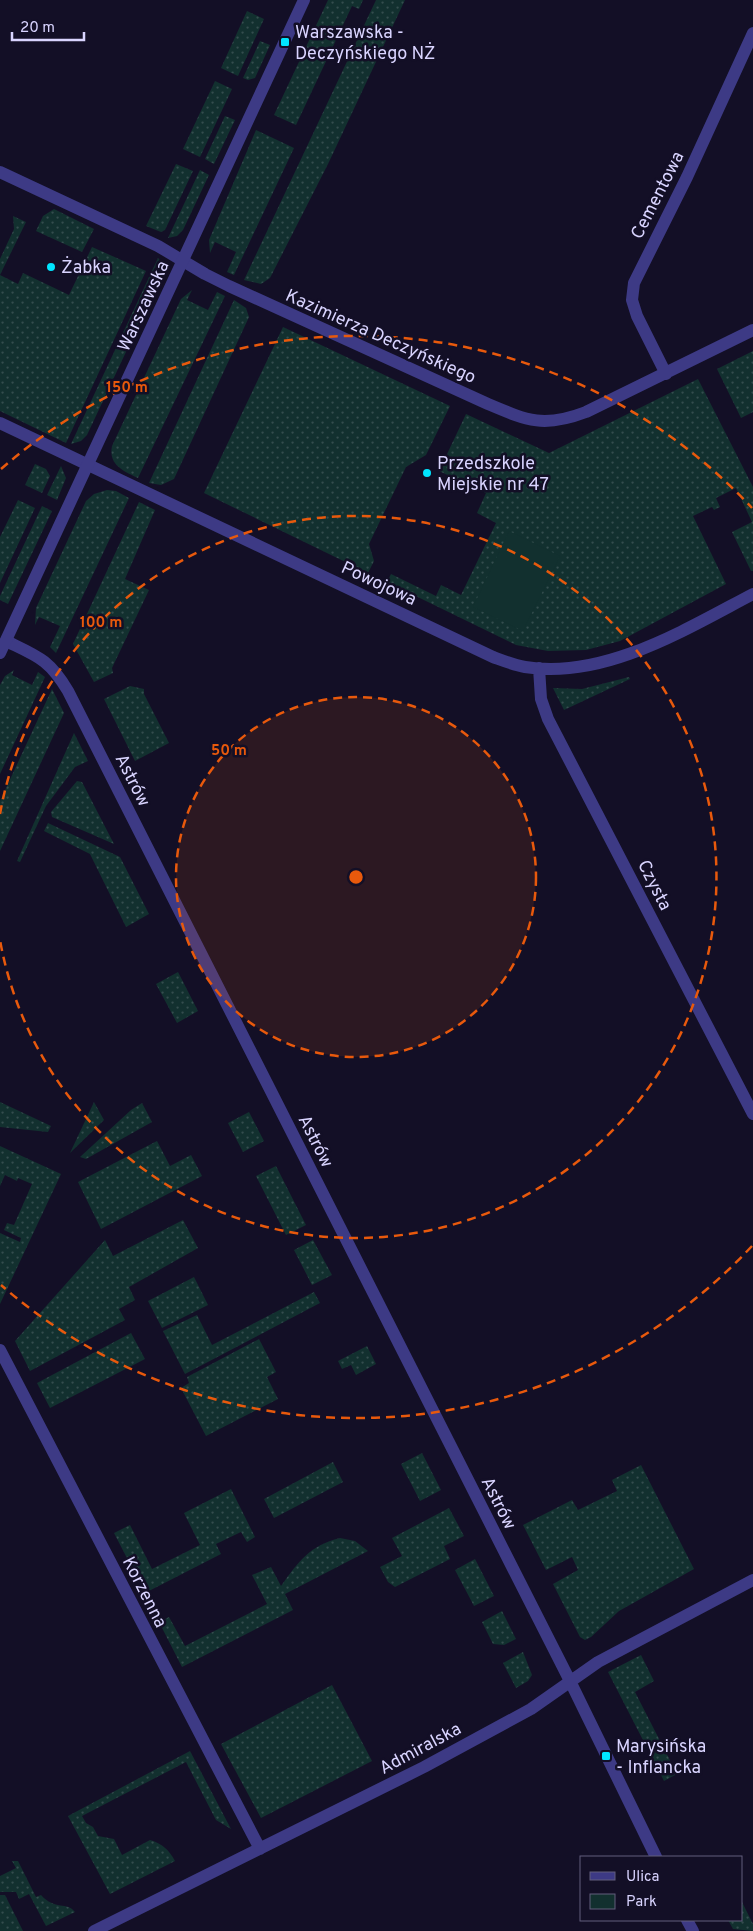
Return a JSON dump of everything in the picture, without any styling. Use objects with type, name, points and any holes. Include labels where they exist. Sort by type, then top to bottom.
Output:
[{"type":"street","name":"Warszawska","points":[[0,653],[184,262],[304,0]]},
{"type":"street","name":"Cementowa","points":[[666,374],[637,316],[632,300],[634,283],[684,183],[753,33]]},
{"type":"street","name":"Kazimierza Deczyńskiego","points":[[0,172],[158,246],[205,274],[246,294],[494,407],[529,420],[554,422],[571,418],[613,400],[753,330]]},
{"type":"street","name":"Powojowa","points":[[0,423],[493,657],[511,663],[539,668],[577,667],[628,654],[665,639],[753,594]]},
{"type":"street","name":"Astrów","points":[[6,641],[44,660],[58,675],[68,691],[570,1681],[656,1856]]},
{"type":"street","name":"Czysta","points":[[539,668],[541,699],[548,719],[753,1114]]},
{"type":"street","name":"Korzenna","points":[[0,1350],[260,1850]]},
{"type":"street","name":"Admiralska","points":[[94,1931],[424,1767],[523,1713],[598,1662],[753,1580]]},
{"type":"green space","points":[[328,0],[363,0],[359,9],[352,6],[296,125],[274,115]]},
{"type":"green space","points":[[376,0],[405,0],[328,164],[270,278],[261,284],[244,280]]},
{"type":"green space","points":[[247,11],[264,19],[238,76],[221,68]]},
{"type":"green space","points":[[260,41],[270,45],[255,78],[248,80],[243,78]]},
{"type":"green space","points":[[215,81],[232,89],[200,157],[183,149]]},
{"type":"green space","points":[[225,116],[235,120],[214,164],[205,159]]},
{"type":"green space","points":[[256,130],[294,148],[234,275],[227,272],[236,252],[215,242],[210,253],[209,240]]},
{"type":"green space","points":[[176,164],[193,171],[165,230],[161,232],[146,226]]},
{"type":"green space","points":[[200,170],[209,175],[183,230],[177,236],[168,238]]},
{"type":"green space","points":[[54,209],[94,229],[82,252],[36,231],[43,216]]},
{"type":"green space","points":[[13,216],[26,222],[0,275],[0,259],[14,229]]},
{"type":"green space","points":[[92,247],[146,271],[66,443],[0,411],[0,275],[18,284],[23,273],[69,295]]},
{"type":"green space","points":[[158,258],[163,265],[163,273],[160,280],[87,435],[81,441],[71,444]]},
{"type":"green space","points":[[192,290],[187,300],[208,310],[217,292],[225,296],[138,478],[118,467],[112,458],[112,446],[181,299]]},
{"type":"green space","points":[[234,300],[246,308],[249,317],[174,479],[161,485],[149,483]]},
{"type":"green space","points":[[283,327],[450,406],[426,455],[406,467],[369,544],[374,561],[368,573],[204,493]]},
{"type":"green space","points":[[753,351],[753,412],[741,418],[717,369]]},
{"type":"green space","points":[[698,379],[753,487],[753,571],[751,571],[732,532],[752,522],[736,488],[716,498],[720,507],[714,510],[712,507],[693,516],[726,584],[620,641],[586,650],[548,651],[516,645],[387,582],[391,574],[436,596],[441,585],[461,595],[496,523],[477,513],[486,493],[439,471],[466,414],[549,453]]},
{"type":"green space","points":[[35,464],[46,469],[50,476],[42,493],[25,485]]},
{"type":"green space","points":[[61,466],[66,478],[57,500],[47,495]]},
{"type":"green space","points":[[107,490],[116,491],[129,498],[56,653],[50,647],[60,626],[39,617],[35,625],[36,608],[86,501],[94,494]]},
{"type":"green space","points":[[18,500],[35,508],[0,583],[0,537]]},
{"type":"green space","points":[[139,502],[155,510],[125,579],[149,590],[112,668],[113,673],[94,682],[73,644]]},
{"type":"green space","points":[[42,506],[52,511],[8,604],[0,600],[0,596]]},
{"type":"green space","points":[[509,531],[560,556],[523,631],[473,607]]},
{"type":"green space","points":[[14,670],[12,675],[32,685],[38,672],[45,677],[0,774],[0,685],[5,676]]},
{"type":"green space","points":[[629,677],[630,679],[564,710],[553,688],[582,689]]},
{"type":"green space","points":[[130,686],[144,689],[144,694],[169,743],[135,761],[104,699]]},
{"type":"green space","points":[[52,689],[64,713],[0,851],[0,801]]},
{"type":"green space","points":[[74,733],[88,761],[75,767],[46,806],[20,862],[17,861]]},
{"type":"green space","points":[[77,781],[82,782],[114,844],[52,817],[51,812]]},
{"type":"green space","points":[[48,823],[120,857],[149,914],[126,927],[90,854],[44,831]]},
{"type":"green space","points":[[178,972],[198,1011],[177,1023],[156,984]]},
{"type":"green space","points":[[0,1102],[51,1126],[48,1132],[0,1127]]},
{"type":"green space","points":[[94,1102],[104,1120],[70,1153]]},
{"type":"green space","points":[[142,1103],[152,1122],[86,1159],[80,1157],[131,1110]]},
{"type":"green space","points":[[249,1112],[264,1141],[243,1152],[228,1123]]},
{"type":"green space","points":[[157,1141],[170,1166],[191,1155],[202,1176],[101,1229],[78,1182]]},
{"type":"green space","points":[[0,1146],[61,1174],[0,1304],[0,1233],[20,1242],[21,1238],[4,1230],[7,1223],[14,1225],[32,1184],[18,1178],[17,1181],[5,1175],[0,1186]]},
{"type":"green space","points":[[276,1166],[306,1225],[286,1235],[256,1176]]},
{"type":"green space","points":[[183,1220],[198,1248],[129,1287],[135,1300],[119,1309],[125,1320],[30,1371],[15,1341],[105,1240],[113,1256]]},
{"type":"green space","points":[[313,1240],[332,1275],[312,1285],[294,1250]]},
{"type":"green space","points":[[194,1277],[208,1305],[162,1328],[148,1301]]},
{"type":"green space","points":[[314,1292],[320,1303],[185,1374],[163,1331],[197,1315],[212,1345]]},
{"type":"green space","points":[[131,1333],[145,1359],[50,1408],[37,1383]]},
{"type":"green space","points":[[259,1339],[276,1372],[267,1377],[278,1399],[206,1436],[181,1388],[189,1383],[187,1377]]},
{"type":"green space","points":[[367,1346],[376,1364],[356,1375],[351,1365],[342,1369],[338,1361]]},
{"type":"green space","points":[[422,1453],[441,1490],[420,1501],[401,1464]]},
{"type":"green space","points":[[333,1462],[343,1482],[274,1518],[264,1499]]},
{"type":"green space","points":[[641,1465],[694,1569],[619,1611],[591,1637],[585,1640],[580,1637],[553,1584],[578,1570],[572,1557],[546,1570],[523,1525],[572,1500],[578,1510],[617,1491],[612,1480]]},
{"type":"green space","points":[[231,1489],[255,1537],[247,1542],[241,1532],[216,1544],[221,1554],[145,1593],[114,1533],[130,1525],[152,1569],[200,1545],[184,1513]]},
{"type":"green space","points":[[449,1508],[464,1536],[444,1546],[450,1559],[395,1587],[388,1582],[380,1567],[402,1556],[392,1538]]},
{"type":"green space","points":[[340,1538],[355,1541],[368,1551],[285,1594],[293,1610],[182,1667],[159,1622],[169,1617],[185,1646],[267,1604],[252,1575],[271,1567],[281,1586],[299,1562],[312,1550],[329,1541]]},
{"type":"green space","points":[[475,1559],[494,1596],[474,1606],[455,1570]]},
{"type":"green space","points":[[502,1611],[516,1639],[504,1645],[493,1644],[482,1622]]},
{"type":"green space","points":[[523,1652],[532,1675],[528,1681],[516,1688],[503,1663]]},
{"type":"green space","points":[[641,1655],[654,1681],[635,1692],[677,1774],[664,1781],[608,1672]]},
{"type":"green space","points":[[332,1685],[372,1761],[261,1818],[221,1744]]},
{"type":"green space","points":[[190,1751],[231,1829],[216,1820],[186,1762],[82,1816],[86,1823],[93,1827],[98,1836],[114,1839],[122,1855],[150,1840],[159,1843],[165,1848],[175,1861],[110,1894],[68,1816]]},
{"type":"green space","points":[[12,1861],[18,1861],[36,1897],[41,1895],[51,1903],[68,1907],[75,1912],[46,1926],[29,1894],[19,1899],[16,1892],[0,1892],[0,1876],[16,1868]]},
{"type":"green space","points":[[0,1895],[5,1895],[23,1931],[0,1931]]},
{"type":"green space","points":[[743,1904],[753,1924],[753,1931],[733,1929],[729,1921],[743,1921]]},
{"type":"place","name":"Warszawska - Deczyńskiego NŻ","points":[[285,42]]},
{"type":"place","name":"Żabka","points":[[51,267]]},
{"type":"place","name":"Przedszkole Miejskie nr 47","points":[[427,473]]},
{"type":"place","name":"Marysińska - Inflancka","points":[[606,1756]]}]
